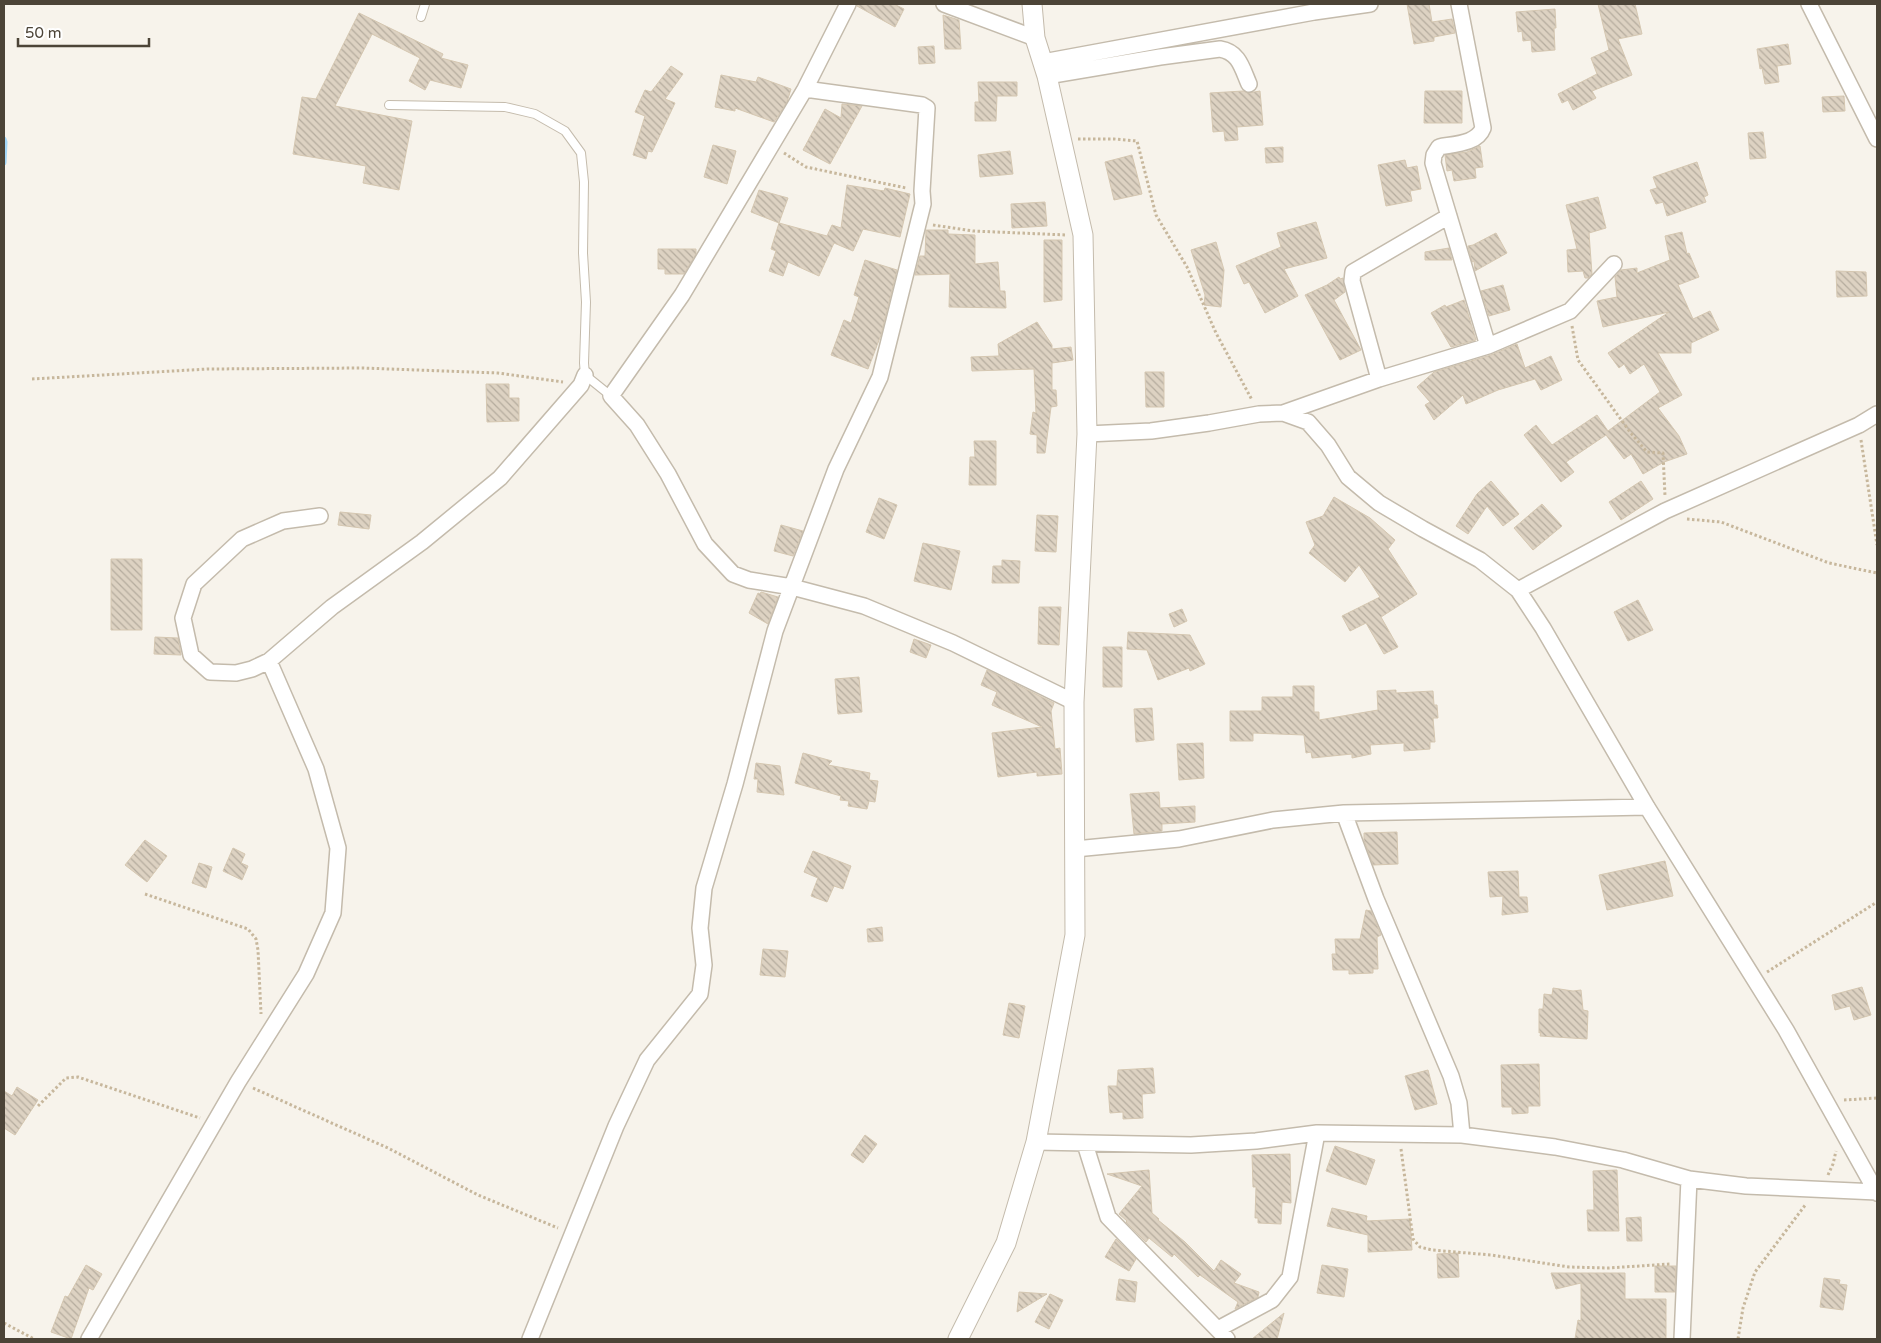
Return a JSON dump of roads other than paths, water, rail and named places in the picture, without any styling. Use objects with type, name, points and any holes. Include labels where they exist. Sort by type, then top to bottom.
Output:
[{"type":"street","points":[[848,4],[805,89],[682,295],[611,396],[637,424],[668,474],[705,544],[733,574],[749,580],[792,587],[873,609],[953,642],[1074,702]]},
{"type":"street","points":[[944,4],[1035,38]]},
{"type":"street","points":[[958,1339],[1006,1243],[1036,1142],[1075,935],[1074,702],[1087,434],[1083,236],[1045,69],[1035,38],[1032,4]]},
{"type":"street","points":[[1045,69],[1314,12],[1370,4]]},
{"type":"street","points":[[1459,4],[1483,128],[1481,135],[1474,140],[1439,147],[1434,155],[1434,163],[1488,346]]},
{"type":"street","points":[[1809,4],[1877,139]]},
{"type":"street","points":[[1045,69],[1220,49],[1229,51],[1237,59],[1249,84]]},
{"type":"street","points":[[530,1339],[616,1126],[647,1060],[700,994],[704,965],[700,928],[704,888],[735,784],[775,631],[836,469],[880,377],[923,204],[922,191],[927,108],[922,105],[805,89]]},
{"type":"street","points":[[1379,380],[1352,281],[1353,272],[1449,216]]},
{"type":"street","points":[[1087,434],[1151,431],[1259,414],[1283,413],[1379,380],[1488,346],[1570,311],[1614,264]]},
{"type":"street","points":[[320,516],[283,521],[242,539],[194,584],[183,618],[192,655],[210,672],[236,673],[252,669],[269,661],[332,607],[422,542],[500,478],[583,380]]},
{"type":"street","points":[[1283,413],[1308,422],[1328,445],[1348,477],[1379,502],[1423,529],[1480,560],[1518,590],[1543,628],[1647,807],[1755,979],[1877,1192]]},
{"type":"street","points":[[1518,590],[1665,511],[1859,425],[1877,414]]},
{"type":"street","points":[[90,1339],[238,1082],[306,974],[334,912],[338,848],[316,770],[269,661]]},
{"type":"street","points":[[1075,850],[1179,839],[1273,820],[1344,813],[1647,807]]},
{"type":"street","points":[[1344,813],[1383,917],[1451,1076],[1458,1102],[1462,1135]]},
{"type":"street","points":[[1036,1142],[1191,1145],[1256,1141],[1317,1133],[1462,1135],[1555,1147],[1623,1160],[1689,1179],[1746,1186],[1877,1192]]},
{"type":"street","points":[[1085,1144],[1108,1217],[1222,1334],[1272,1300],[1290,1277],[1317,1133]]},
{"type":"street","points":[[1682,1339],[1689,1179]]},
{"type":"lane","points":[[422,17],[425,4]]},
{"type":"lane","points":[[389,105],[505,107],[535,114],[565,131],[581,153],[583,172],[583,253],[586,302],[583,380],[611,396]]},
{"type":"waterway","points":[[4,139],[4,163]]}]
